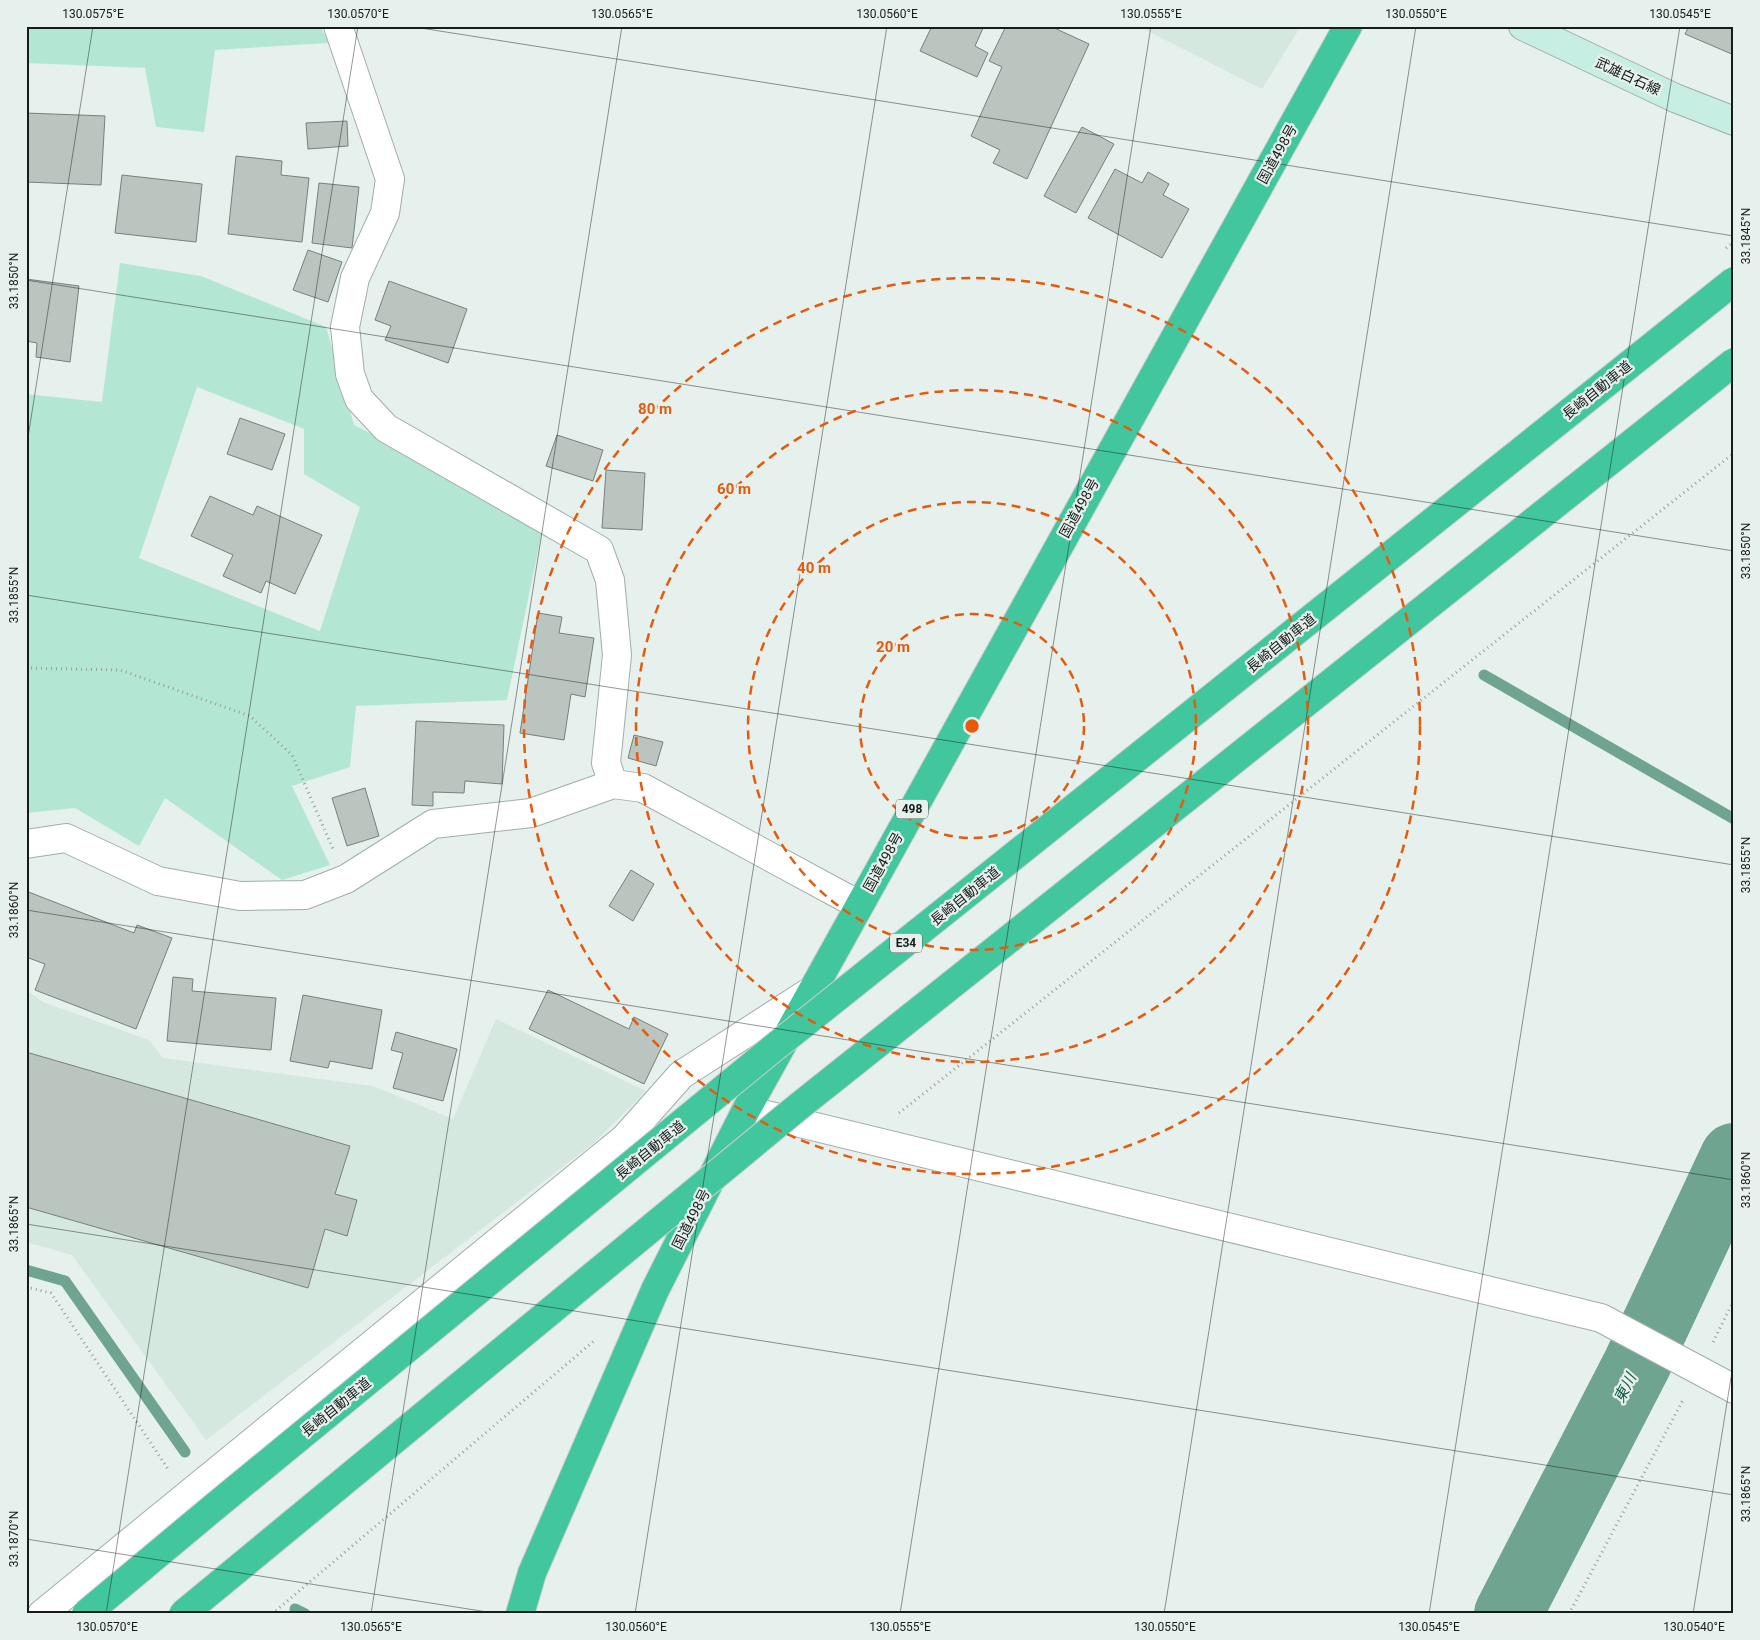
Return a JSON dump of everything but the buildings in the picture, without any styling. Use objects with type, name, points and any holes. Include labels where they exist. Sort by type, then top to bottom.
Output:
[{"type":"highway","name":"国道498号","points":[[520,1614],[532,1573],[655,1290],[746,1110],[1348,26]]},
{"type":"highway","name":"長崎自動車道","points":[[86,1614],[212,1508],[766,1054],[1734,281]]},
{"type":"highway","points":[[183,1614],[798,1107],[1734,362]]},
{"type":"main road","name":"武雄白石線","points":[[1523,26],[1675,98],[1734,121]]},
{"type":"street","points":[[338,26],[390,179],[386,213],[355,278],[345,327],[350,374],[359,398],[386,428],[599,550],[610,580],[617,655],[606,763],[613,784]]},
{"type":"street","points":[[26,844],[66,838],[158,881],[240,896],[305,895],[346,879],[433,824],[531,813],[613,784],[643,788],[859,906]]},
{"type":"street","points":[[42,1614],[625,1138],[681,1075],[811,991]]},
{"type":"street","points":[[746,1110],[1601,1318],[1734,1388]]},
{"type":"path","points":[[865,1139],[1734,453]]},
{"type":"path","points":[[26,668],[120,670],[250,716],[292,755],[346,879]]},
{"type":"path","points":[[26,1287],[51,1293],[186,1496]]},
{"type":"path","points":[[1569,1614],[1699,1370],[1734,1300]]},
{"type":"path","points":[[272,1614],[595,1341]]},
{"type":"shaded area","points":[[1138,26],[1301,26],[1262,89]]},
{"type":"shaded area","points":[[26,990],[43,1002],[149,1040],[163,1058],[373,1086],[453,1119],[496,1019],[646,1091],[594,1143],[206,1440],[72,1255],[26,1242]]},
{"type":"green space","points":[[26,26],[320,26],[329,43],[215,50],[204,132],[156,127],[145,68],[26,63]]},
{"type":"green space","points":[[120,263],[201,276],[326,327],[354,425],[438,467],[542,532],[507,700],[356,706],[350,767],[292,786],[330,865],[282,880],[165,798],[139,846],[75,808],[26,813],[26,394],[102,402]],"holes":[[[197,387],[304,429],[304,474],[360,507],[320,631],[139,558]]]},
{"type":"waterway","points":[[1484,675],[1734,819]]},
{"type":"waterway","name":"東川","points":[[1508,1614],[1637,1364],[1734,1157]]},
{"type":"waterway","points":[[26,1270],[65,1281],[185,1452]]},
{"type":"waterway","points":[[295,1609],[305,1614]]}]
